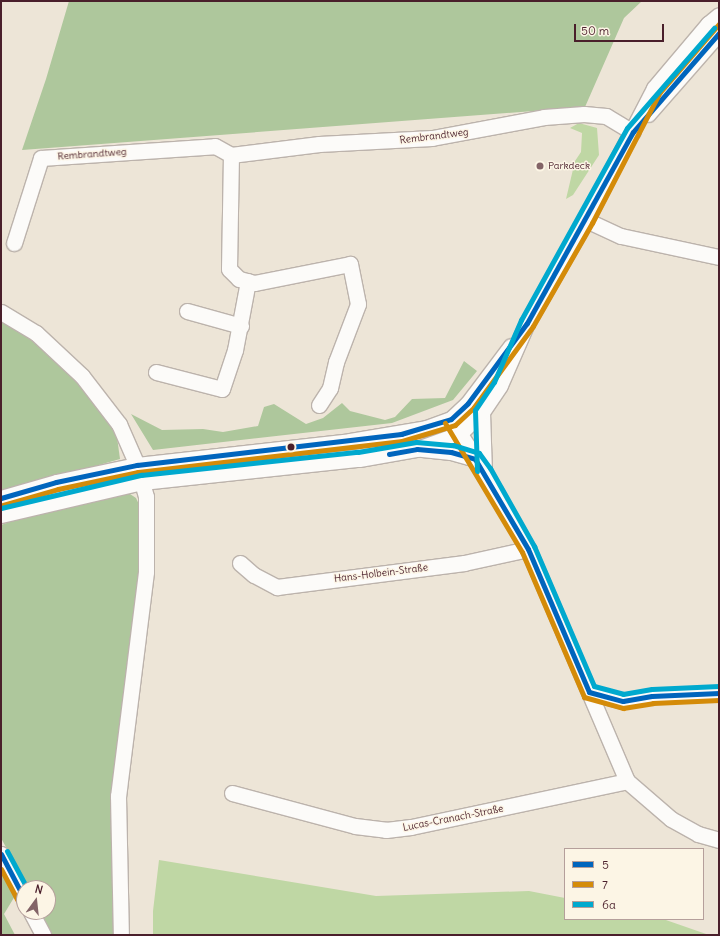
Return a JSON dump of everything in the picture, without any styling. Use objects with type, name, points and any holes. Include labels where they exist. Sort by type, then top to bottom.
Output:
[{"type":"street","points":[[1,515],[142,482],[359,459],[417,449],[459,434],[482,412],[500,385],[527,323],[586,220],[633,132],[654,88],[708,24],[719,15]]},
{"type":"street","points":[[633,132],[719,33]]},
{"type":"street","name":"Rembrandtweg","points":[[14,243],[41,158],[215,146],[231,155],[319,144],[432,138],[544,117],[584,114],[606,116],[633,132]]},
{"type":"street","points":[[231,155],[229,269],[239,279],[254,283],[350,264],[358,304],[336,362],[330,388],[320,405]]},
{"type":"street","points":[[586,220],[622,236],[719,257]]},
{"type":"street","points":[[156,372],[222,389],[241,326],[248,281]]},
{"type":"street","points":[[188,311],[241,326]]},
{"type":"street","points":[[1,312],[36,333],[82,376],[119,424],[137,465],[146,498],[146,572],[118,796],[121,935]]},
{"type":"street","points":[[1,498],[56,482],[137,465],[401,434],[451,419],[477,391],[527,323]]},
{"type":"street","points":[[482,412],[484,471]]},
{"type":"street","points":[[451,419],[459,434],[484,471],[528,549],[627,781],[671,819],[698,834],[719,840]]},
{"type":"street","points":[[417,449],[450,452],[475,459]]},
{"type":"street","name":"Hans-Holbein-Straße","points":[[240,563],[254,576],[277,587],[464,563],[528,549]]},
{"type":"street","points":[[589,692],[623,701],[652,696],[719,693]]},
{"type":"street","name":"Lucas-Cranach-Straße","points":[[232,793],[355,826],[386,830],[411,828],[627,781]]},
{"type":"street","points":[[1,854],[16,883]]},
{"type":"street","points":[[35,920],[43,935]]},
{"type":"green space","points":[[69,1],[642,1],[624,18],[585,107],[22,150],[46,79]]},
{"type":"green space","points":[[579,123],[597,128],[599,155],[573,195],[566,199],[575,161],[581,152],[582,133],[570,128]]},
{"type":"green space","points":[[1,318],[17,326],[70,371],[116,430],[120,459],[1,493]]},
{"type":"green space","points":[[464,361],[477,371],[453,400],[392,423],[153,450],[131,414],[162,430],[203,429],[223,432],[258,426],[264,407],[274,404],[306,424],[323,418],[342,403],[350,411],[385,420],[395,417],[412,399],[445,398]]},
{"type":"green space","points":[[127,492],[136,498],[144,515],[117,796],[116,935],[52,935],[44,920],[56,920],[56,880],[24,880],[1,838],[1,525],[30,515]]},
{"type":"green space","points":[[159,860],[376,896],[529,891],[564,898],[564,920],[666,920],[709,935],[153,935],[153,911]]},
{"type":"green space","points":[[1,873],[15,896],[4,914],[15,935],[1,935]]},
{"type":"transit line","name":"7","points":[[3,505],[58,489],[138,472],[402,441],[455,425],[474,407],[533,326],[592,223],[660,92],[719,24]]},
{"type":"transit line","name":"6a","points":[[477,471],[475,410],[494,382],[521,320],[627,128],[714,28]]},
{"type":"transit line","name":"5","points":[[1,498],[56,482],[137,465],[401,434],[451,419],[468,403],[527,323],[633,132],[719,33]]},
{"type":"transit line","name":"7","points":[[445,423],[522,552],[584,697],[623,708],[653,703],[719,700]]},
{"type":"transit line","name":"6a","points":[[1,508],[141,475],[358,452],[416,442],[453,445],[479,453],[490,468],[534,546],[594,686],[623,694],[652,689],[719,686]]},
{"type":"transit line","name":"5","points":[[389,454],[417,449],[451,452],[475,459],[528,549],[589,692],[623,701],[652,696],[719,693]]},
{"type":"transit line","name":"6a","points":[[7,851],[23,880]]},
{"type":"transit line","name":"5","points":[[1,854],[16,883]]},
{"type":"transit line","name":"7","points":[[1,869],[16,897]]},
{"type":"place","name":"Parkdeck","points":[[540,166]]}]
